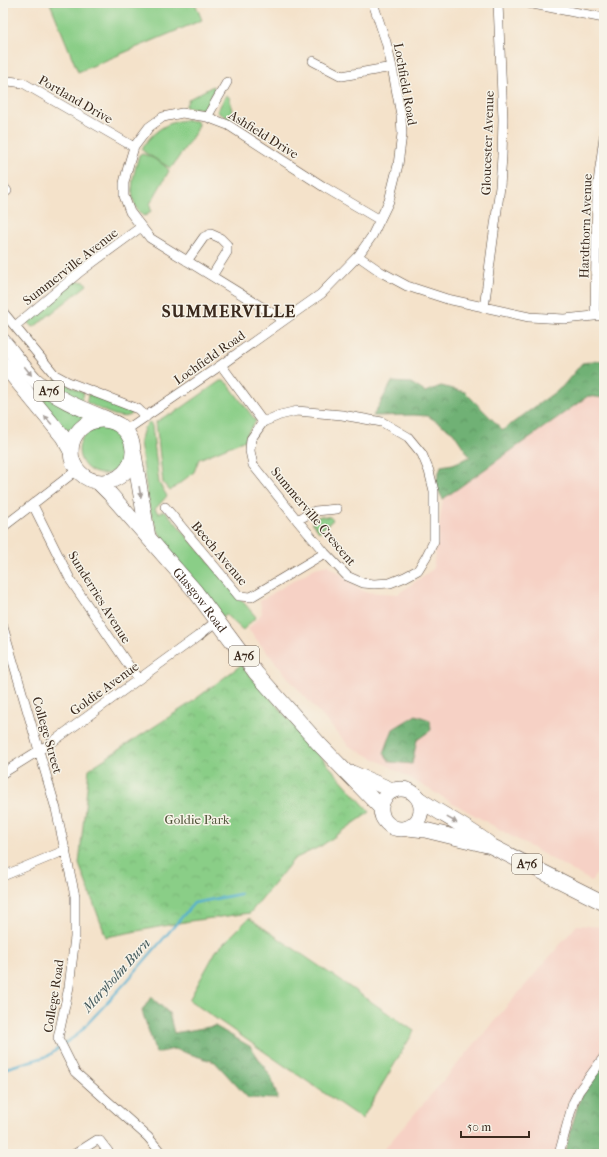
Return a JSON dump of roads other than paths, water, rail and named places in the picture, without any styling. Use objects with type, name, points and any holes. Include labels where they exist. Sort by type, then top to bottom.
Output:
[{"type":"main road","name":"A76","points":[[3,341],[34,379],[52,393],[88,411],[119,424],[126,430]]},
{"type":"main road","name":"A76","points":[[3,364],[63,437],[71,451],[72,461],[77,470],[86,478],[98,482]]},
{"type":"main road","points":[[71,451],[72,442],[76,433],[83,426],[92,421],[111,421]]},
{"type":"main road","points":[[126,430],[132,441],[148,537]]},
{"type":"main road","points":[[98,482],[108,482],[118,478],[126,472],[134,453]]},
{"type":"main road","name":"Glasgow Road","points":[[98,482],[195,591],[256,673],[320,745],[380,807]]},
{"type":"main road","name":"Glasgow Road","points":[[345,770],[392,790]]},
{"type":"main road","name":"A76","points":[[392,790],[402,788],[413,792],[419,799],[433,809],[473,831],[491,846]]},
{"type":"main road","points":[[380,807],[384,797],[392,790]]},
{"type":"main road","points":[[408,828],[419,820],[421,806],[419,799]]},
{"type":"main road","name":"A76","points":[[380,807],[382,818],[390,826],[402,830],[408,828],[425,830],[491,846],[604,903]]},
{"type":"street","name":"Gloucester Avenue","points":[[484,308],[500,187],[502,156],[503,119],[498,3]]},
{"type":"street","points":[[528,3],[604,18]]},
{"type":"street","name":"Lochfield Road","points":[[126,430],[320,294],[358,256],[372,236],[389,201],[398,166],[402,134],[401,115],[392,67],[376,4]]},
{"type":"street","points":[[313,61],[342,76],[392,67]]},
{"type":"street","name":"Portland Drive","points":[[3,83],[9,81],[23,83],[134,147]]},
{"type":"street","points":[[207,116],[226,82]]},
{"type":"street","name":"Ashfield Drive","points":[[283,320],[150,238],[130,212],[124,196],[124,183],[134,147],[149,128],[163,117],[182,113],[207,116],[228,125],[318,183],[380,220]]},
{"type":"street","name":"Hardthorn Avenue","points":[[599,315],[600,190],[604,137]]},
{"type":"street","name":"Summerville Avenue","points":[[15,326],[81,271],[141,227]]},
{"type":"street","points":[[187,261],[204,237],[211,234],[220,238],[227,245],[227,252],[212,276]]},
{"type":"street","points":[[358,256],[381,272],[408,286],[447,299],[530,317],[564,319],[599,315]]},
{"type":"street","points":[[3,312],[55,375],[74,385],[138,409],[146,417]]},
{"type":"street","points":[[222,364],[264,422]]},
{"type":"street","name":"Summerville Crescent","points":[[297,411],[342,414],[382,422],[408,437],[422,454],[429,471],[434,492],[434,541],[418,570],[390,583],[363,583],[347,576],[297,520],[253,465],[250,451],[251,439],[264,422],[280,415],[297,411]]},
{"type":"street","points":[[3,527],[77,470]]},
{"type":"street","name":"Sunderries Avenue","points":[[33,505],[72,581],[138,679]]},
{"type":"street","name":"Beech Avenue","points":[[165,507],[239,596],[251,597],[325,553]]},
{"type":"street","points":[[297,520],[315,512],[337,509]]},
{"type":"street","name":"Goldie Avenue","points":[[3,773],[50,744],[218,620]]},
{"type":"street","name":"College Street","points":[[3,627],[56,809],[66,850]]},
{"type":"street","points":[[3,876],[66,850]]},
{"type":"street","name":"College Road","points":[[66,850],[75,896],[75,937],[69,987],[58,1038],[75,1072],[148,1137],[159,1153]]},
{"type":"street","points":[[559,1154],[573,1103],[579,1091],[604,1056]]},
{"type":"street","points":[[75,1154],[97,1140],[100,1141],[110,1154]]},
{"type":"waterway","name":"Maryholm Burn","points":[[64,1044],[77,1035],[127,981],[194,903],[240,894]]},
{"type":"waterway","name":"Maryholm Burn","points":[[3,1069],[48,1056],[60,1047]]},
{"type":"district","name":"SUMMERVILLE","points":[[229,311]]},
{"type":"park label","name":"Goldie Park","points":[[197,819]]}]
